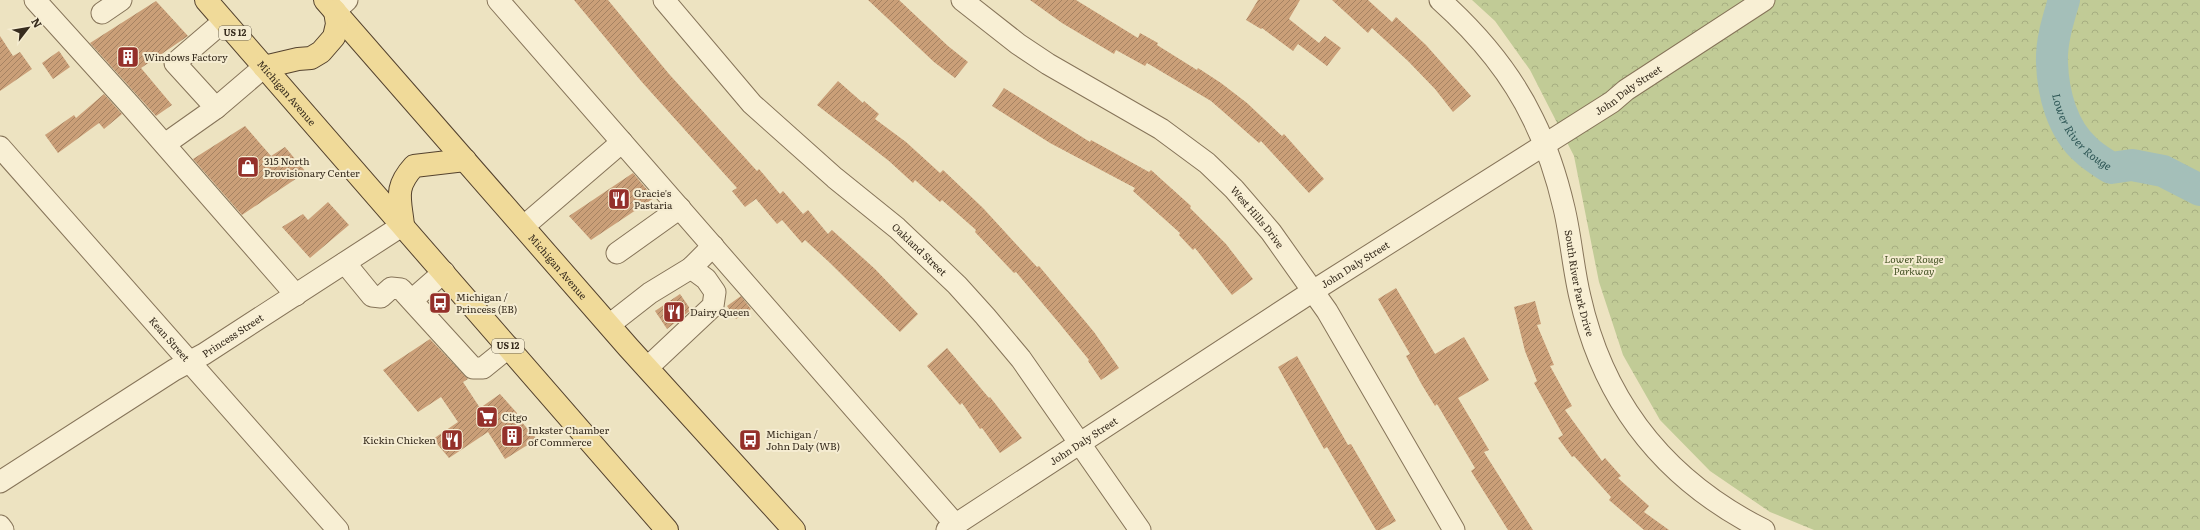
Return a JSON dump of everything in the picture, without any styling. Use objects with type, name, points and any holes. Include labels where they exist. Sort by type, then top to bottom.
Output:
[{"type":"main road","name":"Michigan Avenue","points":[[206,0],[667,530]]},
{"type":"main road","name":"Michigan Avenue","points":[[336,4],[465,160],[523,227],[647,368],[794,530]]},
{"type":"main road","points":[[264,67],[298,59],[310,58],[320,52],[334,37],[337,24],[336,4]]},
{"type":"main road","points":[[403,225],[399,194],[402,179],[414,166],[465,160]]},
{"type":"street","points":[[34,0],[165,144],[296,295]]},
{"type":"street","points":[[102,12],[121,0]]},
{"type":"street","points":[[498,0],[956,527]]},
{"type":"street","name":"Oakland Street","points":[[664,0],[752,104],[835,178],[897,228],[957,285],[1021,359],[1140,530]]},
{"type":"street","name":"West Hills Drive","points":[[962,0],[1018,44],[1048,64],[1161,129],[1207,163],[1253,210],[1327,311],[1454,530]]},
{"type":"street","name":"South River Park Drive","points":[[1440,0],[1476,35],[1498,62],[1524,101],[1544,144],[1564,208],[1579,296],[1587,328],[1602,367],[1616,397],[1635,424],[1673,467],[1713,500],[1764,530]]},
{"type":"street","name":"John Daly Street","points":[[956,527],[1079,443],[1313,291],[1612,102],[1626,90],[1764,0]]},
{"type":"street","points":[[216,108],[176,63],[224,20]]},
{"type":"street","points":[[165,144],[216,108],[264,67]]},
{"type":"street","points":[[523,227],[622,142]]},
{"type":"street","name":"Kean Street","points":[[0,147],[338,530]]},
{"type":"street","points":[[617,253],[680,208]]},
{"type":"street","name":"Princess Street","points":[[0,482],[174,370],[296,295],[403,225]]},
{"type":"street","points":[[609,325],[650,293],[691,268],[713,246]]},
{"type":"street","points":[[345,263],[372,296],[381,297],[392,288],[401,289],[473,368],[483,368],[509,347]]},
{"type":"street","points":[[647,368],[713,306],[715,292],[706,279],[691,268]]},
{"type":"street","points":[[412,300],[444,272]]},
{"type":"street","points":[[0,526],[3,530]]},
{"type":"green space","name":"Lower Rouge Parkway","points":[[1472,0],[2200,0],[2200,530],[1814,530],[1770,512],[1710,471],[1660,420],[1623,355],[1599,282],[1574,156],[1530,70],[1495,21]]},
{"type":"building","points":[[574,0],[608,0],[669,74],[757,171],[759,169],[780,194],[783,191],[803,214],[808,210],[828,234],[832,230],[875,269],[918,314],[900,332],[805,240],[802,243],[782,220],[777,224],[756,199],[745,207],[732,191],[737,188],[641,81]]},
{"type":"building","points":[[868,0],[899,0],[948,46],[968,62],[955,78],[934,62]]},
{"type":"building","points":[[1030,0],[1076,0],[1138,38],[1140,33],[1158,43],[1157,45],[1197,70],[1198,68],[1247,103],[1282,136],[1284,134],[1324,179],[1309,193],[1261,141],[1259,143],[1211,101],[1147,63],[1145,66],[1116,50],[1114,54],[1062,23]]},
{"type":"building","points":[[1258,0],[1300,0],[1289,19],[1319,43],[1325,36],[1341,48],[1327,66],[1298,44],[1293,51],[1262,28],[1261,29],[1246,20]]},
{"type":"building","points":[[1332,0],[1368,0],[1392,22],[1396,17],[1426,45],[1471,96],[1453,112],[1435,89],[1408,61],[1372,28],[1368,33]]},
{"type":"building","name":"Windows Factory","points":[[156,1],[188,36],[141,68],[172,105],[156,116],[90,43]]},
{"type":"building","points":[[0,36],[13,56],[20,52],[32,69],[0,91]]},
{"type":"building","points":[[59,51],[70,67],[53,79],[42,63]]},
{"type":"building","points":[[838,81],[863,103],[864,101],[879,114],[875,119],[906,142],[940,173],[943,170],[983,208],[1037,267],[1039,266],[1094,332],[1119,368],[1101,380],[1088,361],[1089,360],[1059,323],[1016,272],[1014,273],[975,232],[976,230],[942,200],[940,202],[915,180],[913,183],[889,161],[817,105]]},
{"type":"building","points":[[1004,88],[1090,142],[1091,140],[1149,172],[1151,170],[1191,206],[1190,208],[1226,244],[1253,279],[1232,295],[1195,248],[1193,250],[1179,235],[1180,233],[1133,191],[1135,188],[1050,143],[992,106]]},
{"type":"building","points":[[104,94],[122,114],[104,129],[99,123],[58,153],[45,135],[74,115],[76,118]]},
{"type":"building","name":"315 North Provisionary Center","points":[[245,126],[271,156],[285,147],[306,172],[242,215],[193,159]]},
{"type":"building","points":[[633,173],[654,198],[591,240],[569,216]]},
{"type":"building","points":[[328,202],[349,225],[310,258],[282,227],[303,214],[308,220]]},
{"type":"building","points":[[1396,288],[1435,354],[1464,337],[1489,380],[1458,398],[1489,450],[1484,452],[1533,530],[1508,530],[1471,471],[1475,468],[1437,404],[1435,406],[1422,385],[1406,356],[1410,354],[1378,299]]},
{"type":"building","name":"Dairy Queen","points":[[680,294],[691,310],[667,329],[655,311]]},
{"type":"building","points":[[741,296],[751,309],[736,319],[727,306]]},
{"type":"building","points":[[1535,301],[1541,324],[1537,325],[1554,365],[1550,366],[1572,406],[1565,410],[1602,461],[1605,458],[1621,476],[1618,478],[1649,506],[1644,512],[1669,530],[1644,530],[1609,500],[1611,497],[1574,456],[1572,457],[1558,438],[1563,435],[1534,383],[1537,381],[1525,351],[1514,307]]},
{"type":"building","points":[[430,339],[468,379],[463,382],[480,408],[500,394],[517,413],[515,415],[537,439],[505,459],[488,432],[449,458],[433,439],[458,422],[441,397],[418,412],[383,370]]},
{"type":"building","points":[[947,348],[989,398],[990,397],[1022,438],[1000,453],[982,428],[980,429],[962,403],[960,405],[927,366]]},
{"type":"building","points":[[1297,356],[1348,445],[1351,444],[1396,521],[1380,530],[1376,530],[1327,447],[1324,449],[1278,367]]},
{"type":"waterway","name":"Lower River Rouge","points":[[2064,0],[2057,23],[2052,63],[2054,86],[2060,110],[2071,132],[2089,153],[2111,168],[2132,165],[2163,171],[2200,190]]},
{"type":"place","name":"Windows Factory","points":[[128,57]]},
{"type":"place","name":"315 North Provisionary Center","points":[[248,167]]},
{"type":"place","name":"Gracie's Pastaria","points":[[619,199]]},
{"type":"place","name":"Michigan / Princess (EB)","points":[[440,303]]},
{"type":"place","name":"Dairy Queen","points":[[674,312]]},
{"type":"place","name":"Citgo","points":[[487,417]]},
{"type":"place","name":"Inkster Chamber of Commerce","points":[[512,436]]},
{"type":"place","name":"Kickin Chicken","points":[[452,440]]},
{"type":"place","name":"Michigan / John Daly (WB)","points":[[750,440]]}]
